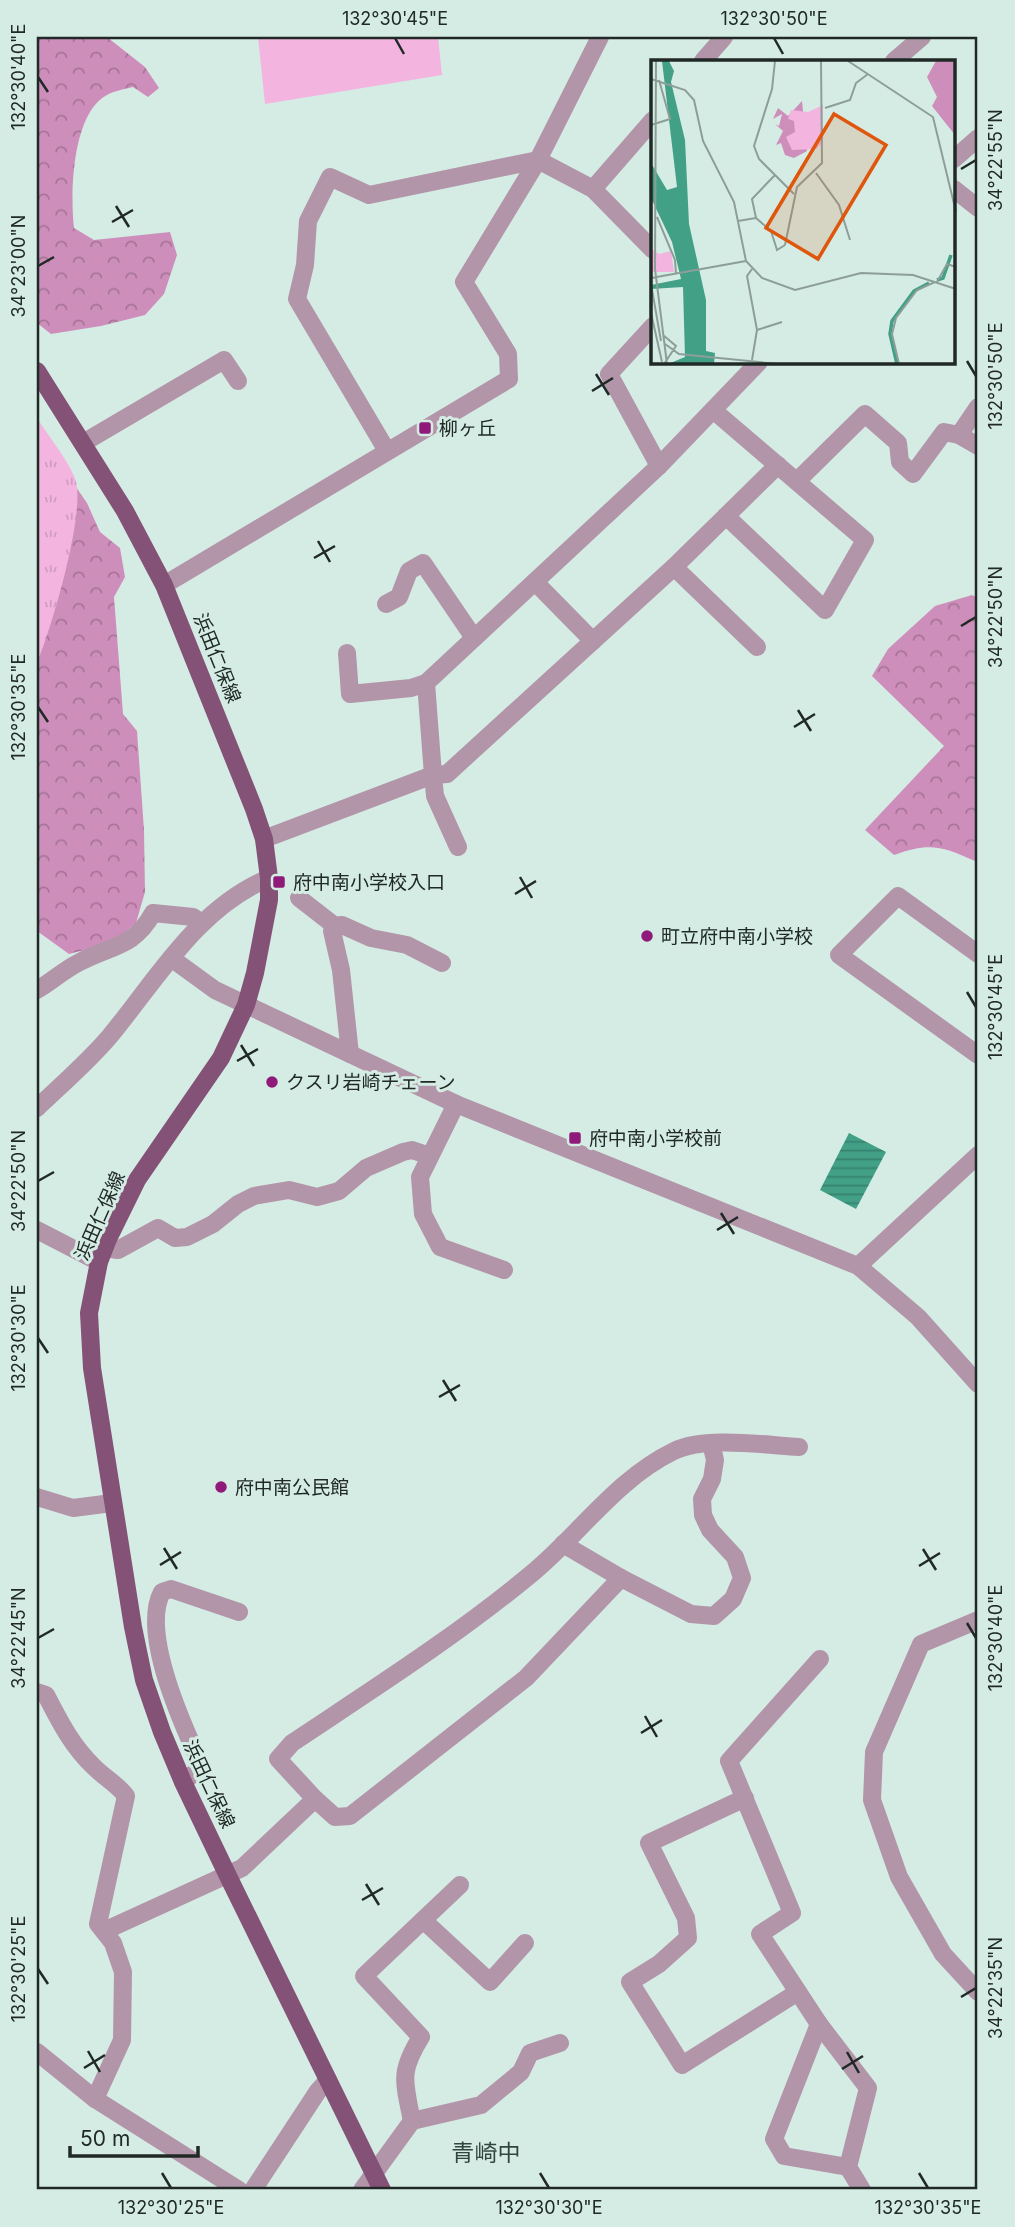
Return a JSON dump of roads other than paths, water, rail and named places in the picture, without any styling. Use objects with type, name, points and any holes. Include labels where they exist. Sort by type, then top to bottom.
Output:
[{"type":"main road","name":"浜田仁保線","points":[[37,371],[125,511],[164,584],[264,839],[269,878],[260,952],[246,1005],[221,1058],[137,1180],[102,1255],[89,1313],[92,1368],[133,1627],[144,1680],[183,1782],[382,2190]]},
{"type":"street","points":[[164,584],[509,379],[508,354],[464,282],[538,160],[600,37]]},
{"type":"street","points":[[704,60],[724,37]]},
{"type":"street","points":[[895,60],[922,37]]},
{"type":"street","points":[[593,190],[651,122]]},
{"type":"street","points":[[956,157],[978,138]]},
{"type":"street","points":[[387,451],[297,299],[305,265],[308,221],[330,177],[369,195],[538,160],[593,190],[651,248]]},
{"type":"street","points":[[956,191],[978,208]]},
{"type":"street","points":[[651,328],[609,374],[659,466]]},
{"type":"street","points":[[83,443],[224,360],[238,381]]},
{"type":"street","points":[[346,653],[350,694],[411,688],[426,683],[659,466],[757,364]]},
{"type":"street","points":[[960,435],[978,407]]},
{"type":"street","points":[[713,410],[865,540],[825,610],[726,516]]},
{"type":"street","points":[[797,481],[866,414],[898,443],[900,462],[913,474],[944,432],[960,435],[978,446]]},
{"type":"street","points":[[264,839],[433,775],[447,774],[674,567],[778,465]]},
{"type":"street","points":[[386,604],[399,597],[409,571],[423,563],[474,638]]},
{"type":"street","points":[[674,567],[757,647]]},
{"type":"street","points":[[535,582],[593,642]]},
{"type":"street","points":[[426,683],[435,796],[458,847]]},
{"type":"street","points":[[37,1108],[108,1038],[202,923],[252,885],[269,878]]},
{"type":"street","points":[[978,954],[898,897],[839,955],[978,1055]]},
{"type":"street","points":[[299,898],[335,926],[342,925],[371,937],[407,945],[442,963]]},
{"type":"street","points":[[37,990],[78,962],[131,941],[145,928],[153,913],[193,918],[202,923]]},
{"type":"street","points":[[335,926],[332,931],[341,971],[350,1054]]},
{"type":"street","points":[[171,958],[215,990],[456,1104],[858,1266],[918,1317],[978,1384]]},
{"type":"street","points":[[456,1104],[420,1177],[423,1214],[440,1247],[504,1270]]},
{"type":"street","points":[[37,1230],[102,1255],[118,1250],[158,1228],[175,1238],[187,1237],[213,1224],[238,1203],[254,1196],[289,1191],[317,1197],[339,1191],[366,1168],[403,1152],[412,1150],[430,1156]]},
{"type":"street","points":[[858,1266],[978,1155]]},
{"type":"street","points":[[621,1578],[526,1678],[350,1816],[335,1817],[278,1759],[292,1743],[426,1655],[531,1574],[619,1488],[674,1451],[696,1443],[799,1447]]},
{"type":"street","points":[[563,1544],[691,1614],[714,1616],[733,1599],[743,1578],[735,1557],[710,1530],[703,1515],[702,1499],[712,1479],[715,1460],[711,1443]]},
{"type":"street","points":[[37,1497],[73,1508],[112,1503]]},
{"type":"street","points":[[183,1782],[202,1767],[176,1708],[163,1664],[158,1636],[158,1603],[162,1592],[171,1589],[239,1612]]},
{"type":"street","points":[[978,1620],[921,1644],[874,1752],[872,1800],[899,1877],[943,1954],[978,1992]]},
{"type":"street","points":[[820,1659],[729,1761],[792,1913],[760,1934],[819,2024],[868,2088],[848,2167],[862,2190]]},
{"type":"street","points":[[37,1692],[46,1695],[70,1741],[95,1769],[119,1786],[126,1796],[98,1924],[113,1943],[123,1972],[122,2040],[95,2099]]},
{"type":"street","points":[[745,1798],[649,1843],[686,1917],[688,1938],[659,1964],[630,1982],[682,2065],[798,1992]]},
{"type":"street","points":[[104,1931],[242,1868],[315,1799]]},
{"type":"street","points":[[412,2121],[403,2077],[409,2056],[421,2037],[364,1976],[460,1885]]},
{"type":"street","points":[[423,1920],[490,1982],[525,1943]]},
{"type":"street","points":[[819,2024],[774,2139],[784,2156],[848,2167]]},
{"type":"street","points":[[362,2190],[412,2121],[481,2105],[521,2072],[530,2053],[560,2043]]},
{"type":"street","points":[[37,2052],[95,2099],[239,2190]]},
{"type":"street","points":[[253,2190],[328,2080]]},
{"type":"place","name":"柳ヶ丘","points":[[425,428]]},
{"type":"place","name":"府中南小学校入口","points":[[279,882]]},
{"type":"place","name":"町立府中南小学校","points":[[647,936]]},
{"type":"place","name":"クスリ岩崎チェーン","points":[[272,1082]]},
{"type":"place","name":"府中南小学校前","points":[[575,1138]]},
{"type":"place","name":"府中南公民館","points":[[221,1487]]},
{"type":"district","name":"青崎中","points":[[486,2153]]}]
